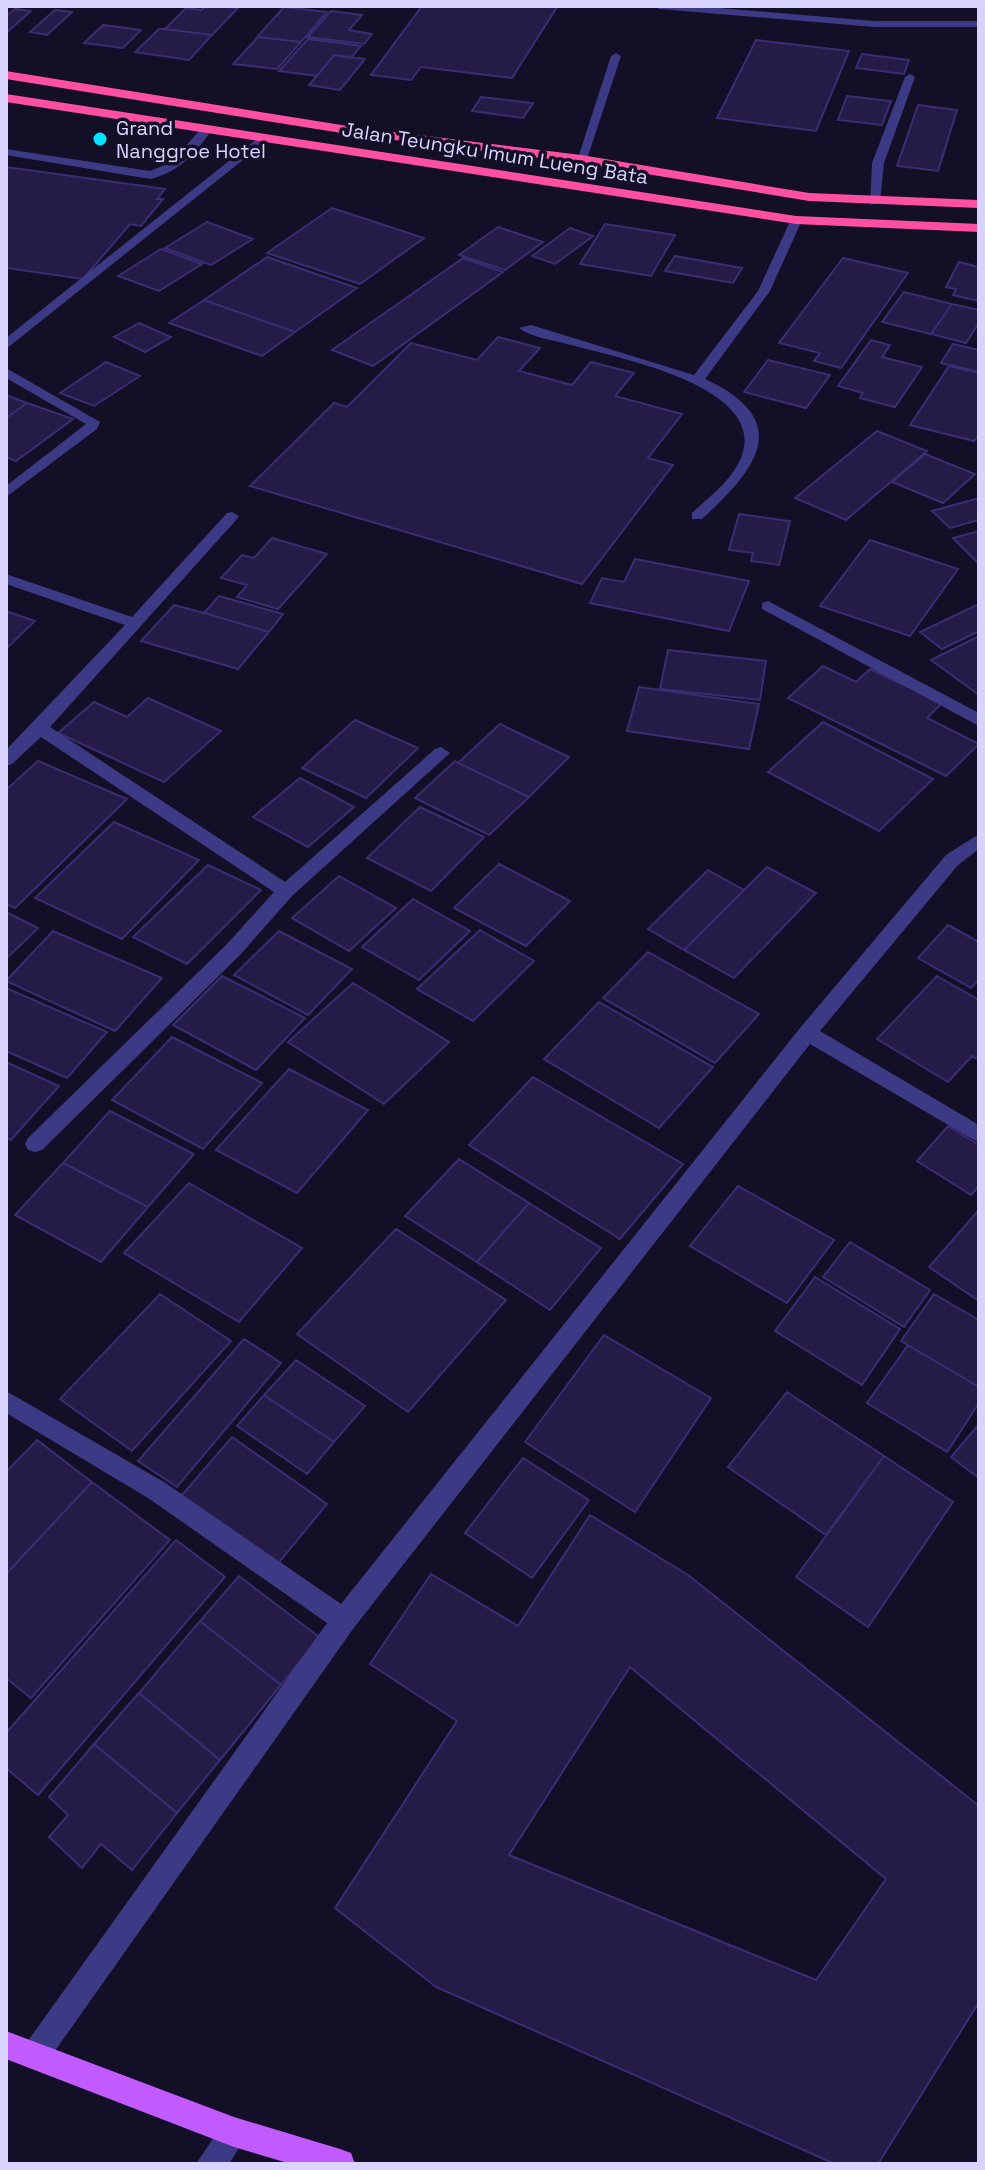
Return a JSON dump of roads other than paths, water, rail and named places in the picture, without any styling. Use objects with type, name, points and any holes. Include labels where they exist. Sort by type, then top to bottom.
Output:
[{"type":"highway","name":"Jalan Teungku Imum Lueng Bata","points":[[6,75],[354,131],[581,159],[809,197],[979,204]]},
{"type":"highway","name":"Jalan Teungku Imum Lueng Bata","points":[[6,98],[796,220],[979,228]]},
{"type":"highway","points":[[796,220],[809,197]]},
{"type":"main road","points":[[6,2045],[234,2132],[340,2164]]},
{"type":"street","points":[[659,6],[874,24],[979,24]]},
{"type":"street","points":[[581,159],[616,56]]},
{"type":"street","points":[[874,202],[878,163],[910,77]]},
{"type":"street","points":[[6,152],[150,175],[164,173],[179,165],[208,127]]},
{"type":"street","points":[[6,345],[267,136]]},
{"type":"street","points":[[697,380],[722,351],[764,291],[796,220]]},
{"type":"street","points":[[526,328],[697,380],[737,403],[751,428],[748,458],[728,486],[697,516]]},
{"type":"street","points":[[6,372],[93,422],[92,426],[6,493]]},
{"type":"street","points":[[6,760],[40,728],[232,516]]},
{"type":"street","points":[[6,579],[135,623]]},
{"type":"street","points":[[768,606],[979,720]]},
{"type":"street","points":[[40,728],[179,823],[286,891]]},
{"type":"street","points":[[35,1144],[233,950],[286,891],[441,753]]},
{"type":"street","points":[[35,2055],[344,1620],[807,1033],[952,860],[979,840]]},
{"type":"street","points":[[807,1033],[979,1135]]},
{"type":"street","points":[[6,1401],[156,1490],[344,1620]]},
{"type":"street","points":[[211,2164],[234,2132]]},
{"type":"place","name":"Grand Nanggroe Hotel","points":[[100,139]]}]
